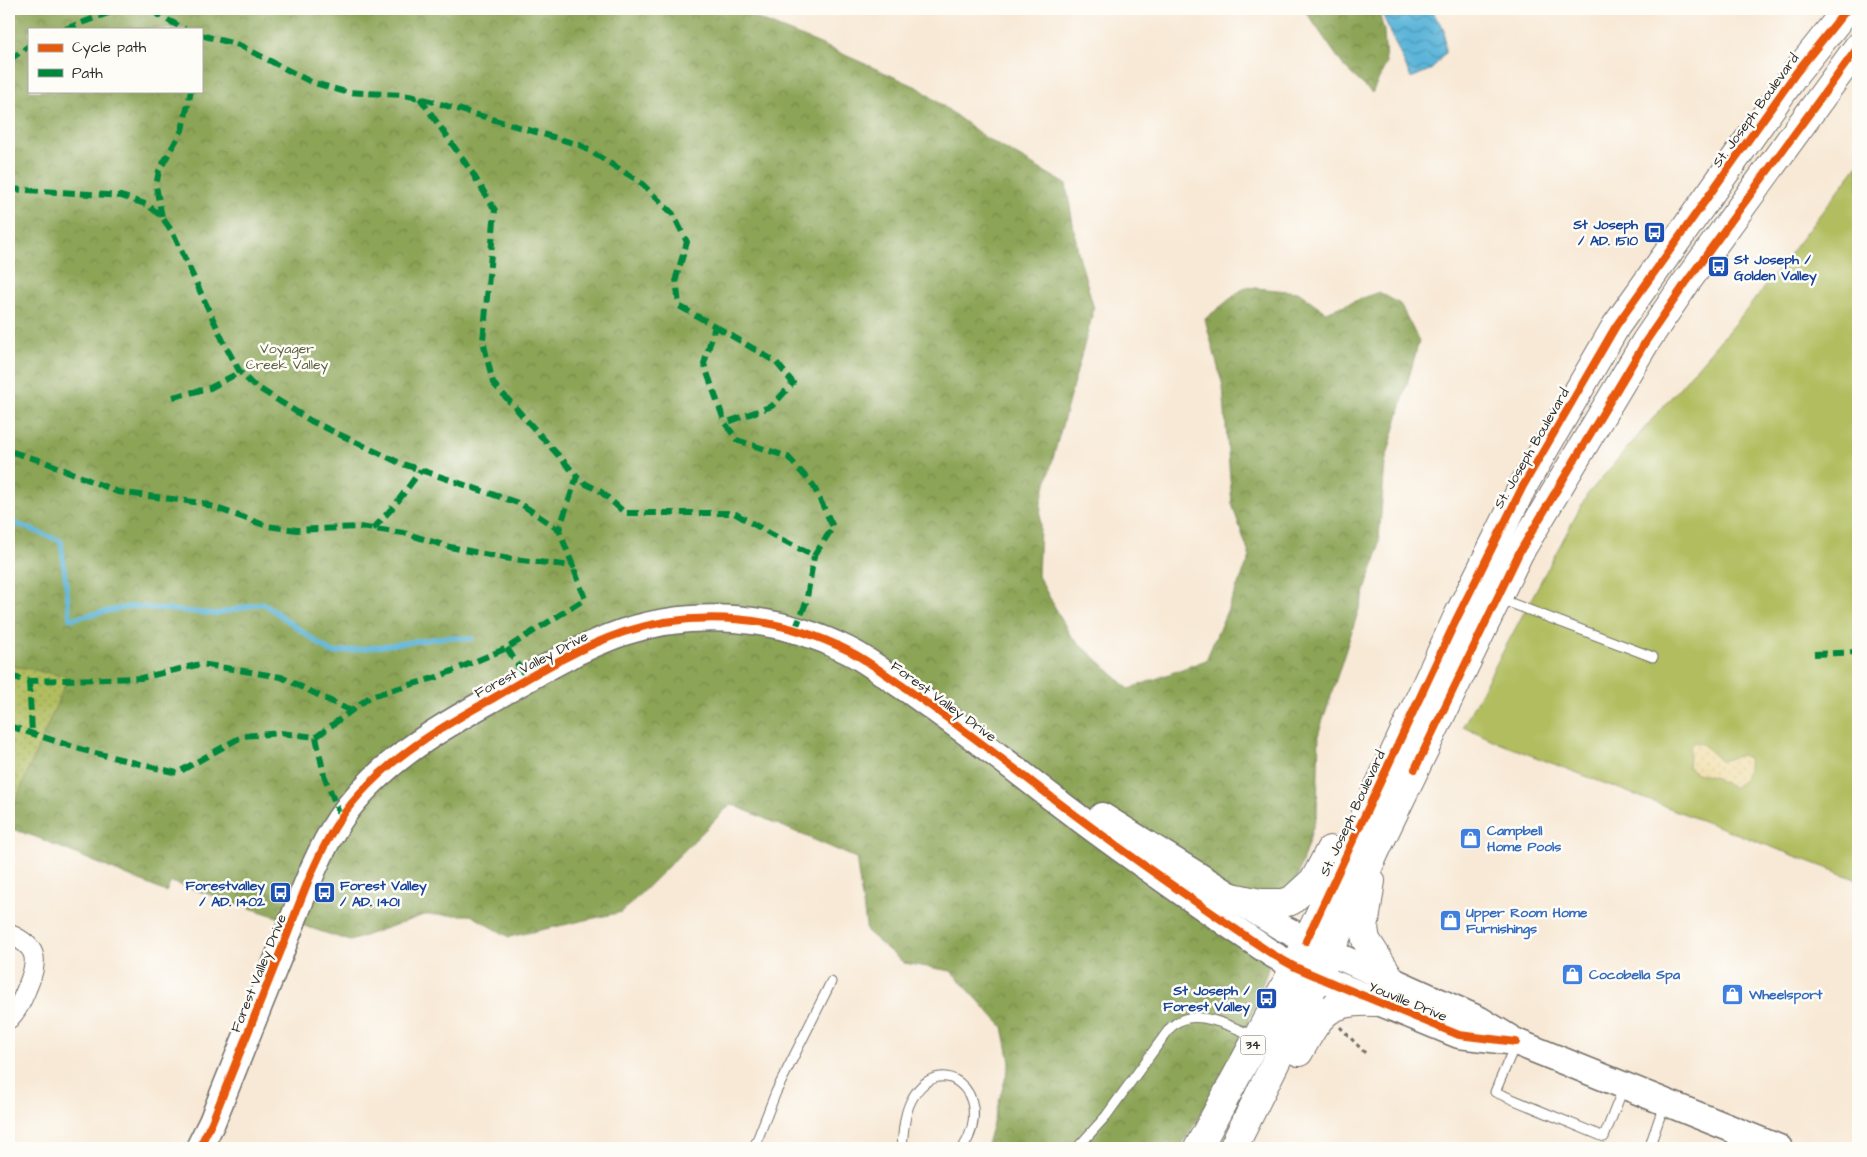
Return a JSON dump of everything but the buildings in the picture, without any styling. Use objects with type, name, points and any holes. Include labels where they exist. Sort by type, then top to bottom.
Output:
[{"type":"main road","name":"St. Joseph Boulevard","points":[[1235,1144],[1456,618],[1511,506],[1631,334],[1796,73],[1846,9]]},
{"type":"main road","name":"St. Joseph Boulevard","points":[[1198,1148],[1257,1038],[1312,959],[1376,850],[1519,552],[1631,334],[1686,284],[1858,47]]},
{"type":"main road","points":[[1232,897],[1260,903],[1282,903],[1291,901],[1315,879],[1483,534],[1511,506]]},
{"type":"main road","points":[[1376,850],[1364,928],[1366,940],[1391,979]]},
{"type":"main road","points":[[1235,1144],[1262,1118],[1316,1021],[1333,1008],[1356,1001],[1375,1002]]},
{"type":"street","name":"Forest Valley Drive","points":[[198,1148],[212,1122],[313,865],[341,818],[378,776],[408,750],[440,727],[587,648],[624,632],[680,620],[722,618],[778,625],[823,639],[866,660],[998,755],[1131,856],[1267,950],[1312,959]]},
{"type":"street","name":"Forest Valley Drive","points":[[998,755],[1062,791],[1232,897],[1312,959]]},
{"type":"street","points":[[9,934],[19,938],[33,951],[35,967],[19,1006],[9,1019]]},
{"type":"street","name":"Youville Drive","points":[[1312,959],[1391,979],[1480,1020],[1516,1042],[1665,1103],[1734,1140],[1779,1148]]},
{"type":"street","name":"Youville Drive","points":[[1312,959],[1375,1002],[1459,1035],[1516,1042]]},
{"type":"lane","points":[[1497,598],[1653,657]]},
{"type":"lane","points":[[754,1148],[776,1092],[831,982]]},
{"type":"lane","points":[[1077,1148],[1106,1116],[1170,1028],[1180,1020],[1190,1018],[1212,1020],[1257,1038]]},
{"type":"lane","points":[[1516,1042],[1494,1092],[1604,1138],[1624,1086]]},
{"type":"lane","points":[[902,1148],[909,1105],[915,1094],[924,1084],[934,1078],[945,1077],[958,1081],[966,1087],[972,1100],[972,1127],[962,1148]]},
{"type":"lane","points":[[1649,1148],[1665,1103]]},
{"type":"path","points":[[1338,1022],[1341,1028],[1367,1055]]},
{"type":"green space","name":"Voyager Creek Valley","points":[[9,9],[733,9],[818,43],[919,88],[986,138],[1066,184],[1078,252],[1094,309],[1041,502],[1038,576],[1070,635],[1129,689],[1206,660],[1250,557],[1232,504],[1223,386],[1205,319],[1245,287],[1298,292],[1326,312],[1379,292],[1400,304],[1419,341],[1385,463],[1378,551],[1319,732],[1317,814],[1277,944],[1250,1019],[1202,1112],[1180,1148],[986,1148],[1010,1062],[1003,1027],[951,971],[904,963],[867,932],[856,858],[731,804],[622,912],[509,937],[471,915],[424,915],[350,941],[171,882],[166,892],[36,837],[9,828]]},
{"type":"green space","points":[[1304,9],[1378,9],[1384,31],[1386,64],[1372,93],[1345,68]]},
{"type":"green space","points":[[1858,165],[1858,880],[1499,743],[1463,726],[1587,495],[1748,308]]},
{"type":"green space","points":[[9,665],[68,677],[9,816]]},
{"type":"sand","points":[[1694,742],[1702,744],[1721,761],[1741,755],[1748,758],[1746,775],[1741,782],[1734,788],[1713,777],[1697,773],[1688,767],[1690,747]]},
{"type":"water","points":[[1380,9],[1429,9],[1444,28],[1445,53],[1432,69],[1411,78]]},
{"type":"waterway","points":[[9,521],[61,541],[70,619],[132,606],[215,614],[263,603],[332,653],[447,637],[472,639]]},
{"type":"marked path","points":[[68,28],[119,9]]},
{"type":"marked path","points":[[154,9],[158,15],[183,28]]},
{"type":"marked path","points":[[202,35],[239,45],[311,82],[346,92],[403,95],[420,98],[580,145],[639,181],[673,214],[687,242],[676,278],[679,306],[715,326],[704,364],[725,423],[737,440],[788,457],[813,485],[833,527],[814,556],[734,513],[625,513],[600,491],[586,484],[577,476]]},
{"type":"marked path","points":[[9,60],[28,47]]},
{"type":"marked path","points":[[162,217],[156,186],[159,171],[182,130],[191,92]]},
{"type":"marked path","points":[[420,98],[473,174],[495,210],[483,341],[493,383],[577,476],[559,530]]},
{"type":"marked path","points":[[9,189],[121,196],[148,205],[162,217],[173,233],[226,347],[240,372],[252,384],[311,421],[400,463],[521,504],[559,530],[573,566],[504,558],[450,547],[404,533],[359,527],[297,530],[267,526],[202,503],[118,492],[45,462],[9,451]]},
{"type":"marked path","points":[[715,326],[776,362],[793,383],[772,406],[725,423]]},
{"type":"marked path","points":[[173,397],[210,388],[240,372]]},
{"type":"marked path","points":[[373,529],[395,505],[421,470]]},
{"type":"marked path","points":[[795,630],[806,603],[814,556]]},
{"type":"marked path","points":[[9,726],[83,750],[177,773],[243,736],[280,733],[316,737],[371,696],[438,677],[507,648],[585,599],[573,566]]},
{"type":"marked path","points":[[507,648],[527,679]]},
{"type":"marked path","points":[[1814,654],[1858,652]]},
{"type":"marked path","points":[[9,676],[29,681],[141,678],[201,664],[281,677],[351,711]]},
{"type":"marked path","points":[[29,681],[32,732]]},
{"type":"marked path","points":[[316,737],[324,775],[341,818]]},
{"type":"cycle path","points":[[1306,941],[1457,618],[1523,486],[1616,326],[1796,73],[1847,9]]},
{"type":"cycle path","points":[[1415,769],[1519,553],[1646,341],[1685,284],[1858,47]]},
{"type":"cycle path","points":[[199,1148],[212,1122],[323,848],[340,819],[371,782],[408,751],[448,724],[572,654],[624,632],[652,624],[680,620],[709,618],[766,623],[794,629],[821,638],[855,654],[922,700],[1118,847],[1272,954],[1295,967],[1459,1035],[1516,1042]]},
{"type":"place","name":"St Joseph / AD. 1510","points":[[1654,232]]},
{"type":"place","name":"St Joseph / Golden Valley","points":[[1718,267]]},
{"type":"place","name":"Campbell Home Pools","points":[[1471,838]]},
{"type":"place","name":"Forestvalley / AD. 1402","points":[[281,893]]},
{"type":"place","name":"Forest Valley / AD. 1401","points":[[324,893]]},
{"type":"place","name":"Upper Room Home Furnishings","points":[[1450,920]]},
{"type":"place","name":"Cocobella Spa","points":[[1573,974]]},
{"type":"place","name":"Wheelsport","points":[[1733,994]]},
{"type":"place","name":"St Joseph / Forest Valley","points":[[1266,998]]}]
